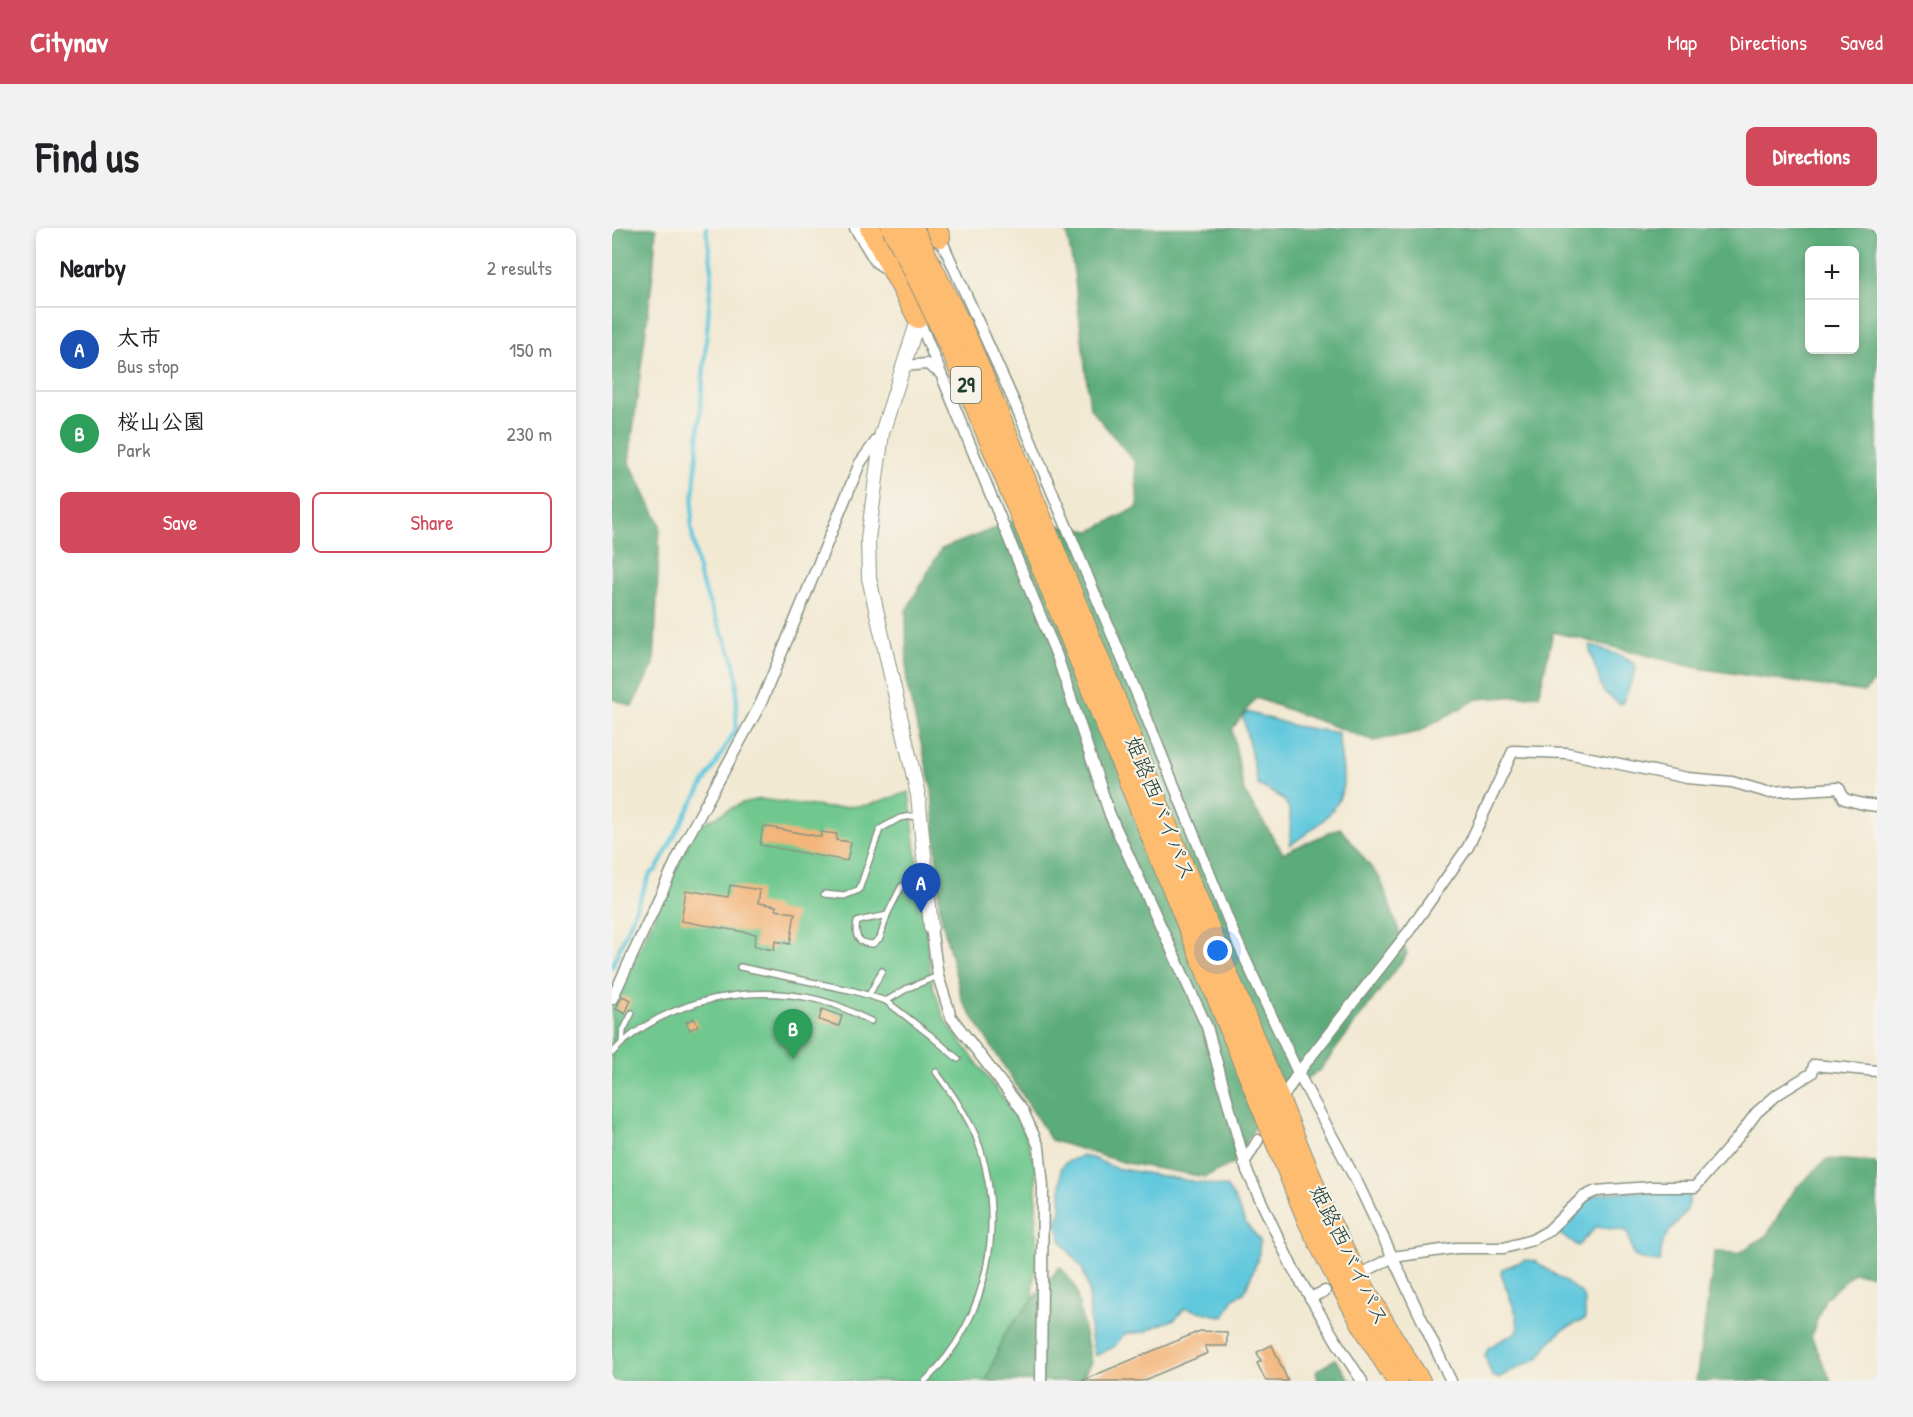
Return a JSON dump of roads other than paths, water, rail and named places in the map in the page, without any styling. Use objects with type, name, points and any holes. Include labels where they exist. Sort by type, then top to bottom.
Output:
[{"type":"highway","points":[[870,228],[918,318]]},
{"type":"highway","name":"姫路西バイパス","points":[[892,228],[1042,542],[1326,1214],[1359,1282],[1420,1381]]},
{"type":"highway","name":"姫路西バイパス","points":[[913,228],[969,342],[1042,542],[1308,1221],[1342,1291],[1397,1381]]},
{"type":"street","points":[[855,228],[876,262],[891,265],[907,276],[934,266]]},
{"type":"street","points":[[939,231],[928,288],[882,433],[868,539],[869,578],[921,815],[931,927],[938,976],[951,1017],[1023,1111],[1039,1147],[1043,1187],[1041,1381]]},
{"type":"street","points":[[939,231],[1019,413],[1142,706],[1236,939],[1298,1073],[1358,1184],[1394,1257],[1451,1381]]},
{"type":"street","points":[[928,288],[946,285],[963,288]]},
{"type":"street","points":[[918,318],[1057,656],[1110,815],[1207,1027],[1245,1163],[1292,1267],[1362,1381]]},
{"type":"street","points":[[903,366],[927,364],[942,375]]},
{"type":"street","points":[[612,999],[685,842],[761,703],[860,463],[882,433]]},
{"type":"street","points":[[1285,1094],[1298,1073],[1409,932],[1468,847],[1513,751],[1567,753],[1687,778],[1732,782],[1767,792],[1839,788],[1844,799],[1877,806]]},
{"type":"street","points":[[1368,1270],[1394,1257],[1456,1248],[1504,1248],[1532,1240],[1548,1231],[1583,1197],[1596,1191],[1650,1187],[1695,1187],[1757,1112],[1778,1094],[1812,1072],[1814,1065],[1877,1071]]},
{"type":"street","points":[[1245,1163],[1258,1140]]},
{"type":"street","points":[[1310,1298],[1324,1291]]},
{"type":"lane","points":[[824,894],[844,896],[859,890],[880,829],[900,818],[921,815]]},
{"type":"lane","points":[[887,915],[874,919],[865,918],[857,922],[855,933],[857,939],[873,945],[880,938],[887,915],[901,887],[911,882],[927,885]]},
{"type":"lane","points":[[740,967],[869,995],[886,1001],[958,1059]]},
{"type":"lane","points":[[869,995],[882,970]]},
{"type":"lane","points":[[886,1001],[908,988],[938,976]]},
{"type":"lane","points":[[612,1053],[622,1042],[646,1025],[677,1011],[712,999],[736,994],[761,993],[816,999],[871,1021]]},
{"type":"lane","points":[[622,1042],[623,1031],[632,1013]]},
{"type":"lane","points":[[925,1381],[943,1362],[970,1319],[984,1280],[992,1221],[986,1169],[975,1135],[963,1111],[936,1072]]},
{"type":"water","points":[[1590,645],[1622,656],[1635,665],[1636,670],[1623,702],[1620,704],[1603,691]]},
{"type":"water","points":[[1247,712],[1295,726],[1338,733],[1343,778],[1339,800],[1321,822],[1290,845],[1290,813],[1285,801],[1258,785],[1243,717]]},
{"type":"water","points":[[1081,1156],[1115,1168],[1226,1187],[1234,1198],[1246,1224],[1260,1240],[1258,1259],[1244,1293],[1234,1298],[1224,1317],[1185,1308],[1175,1319],[1145,1332],[1124,1334],[1114,1347],[1095,1356],[1090,1332],[1089,1292],[1086,1280],[1082,1268],[1061,1241],[1056,1222],[1061,1211],[1061,1168],[1065,1163]]},
{"type":"water","points":[[1662,1191],[1689,1193],[1689,1201],[1685,1213],[1664,1241],[1660,1262],[1647,1261],[1634,1256],[1627,1231],[1596,1227],[1578,1246],[1558,1233],[1573,1211],[1594,1195]]},
{"type":"water","points":[[1525,1260],[1535,1261],[1580,1292],[1585,1300],[1585,1319],[1562,1330],[1547,1345],[1540,1357],[1498,1378],[1492,1376],[1485,1356],[1488,1348],[1518,1331],[1517,1316],[1501,1274],[1502,1269]]},
{"type":"waterway","points":[[612,967],[650,874],[656,870],[736,729],[737,678],[732,655],[699,575],[691,526],[712,269],[706,228]]},
{"type":"place","name":"太市","points":[[921,913]]},
{"type":"place","name":"桜山公園","points":[[793,1059]]}]
